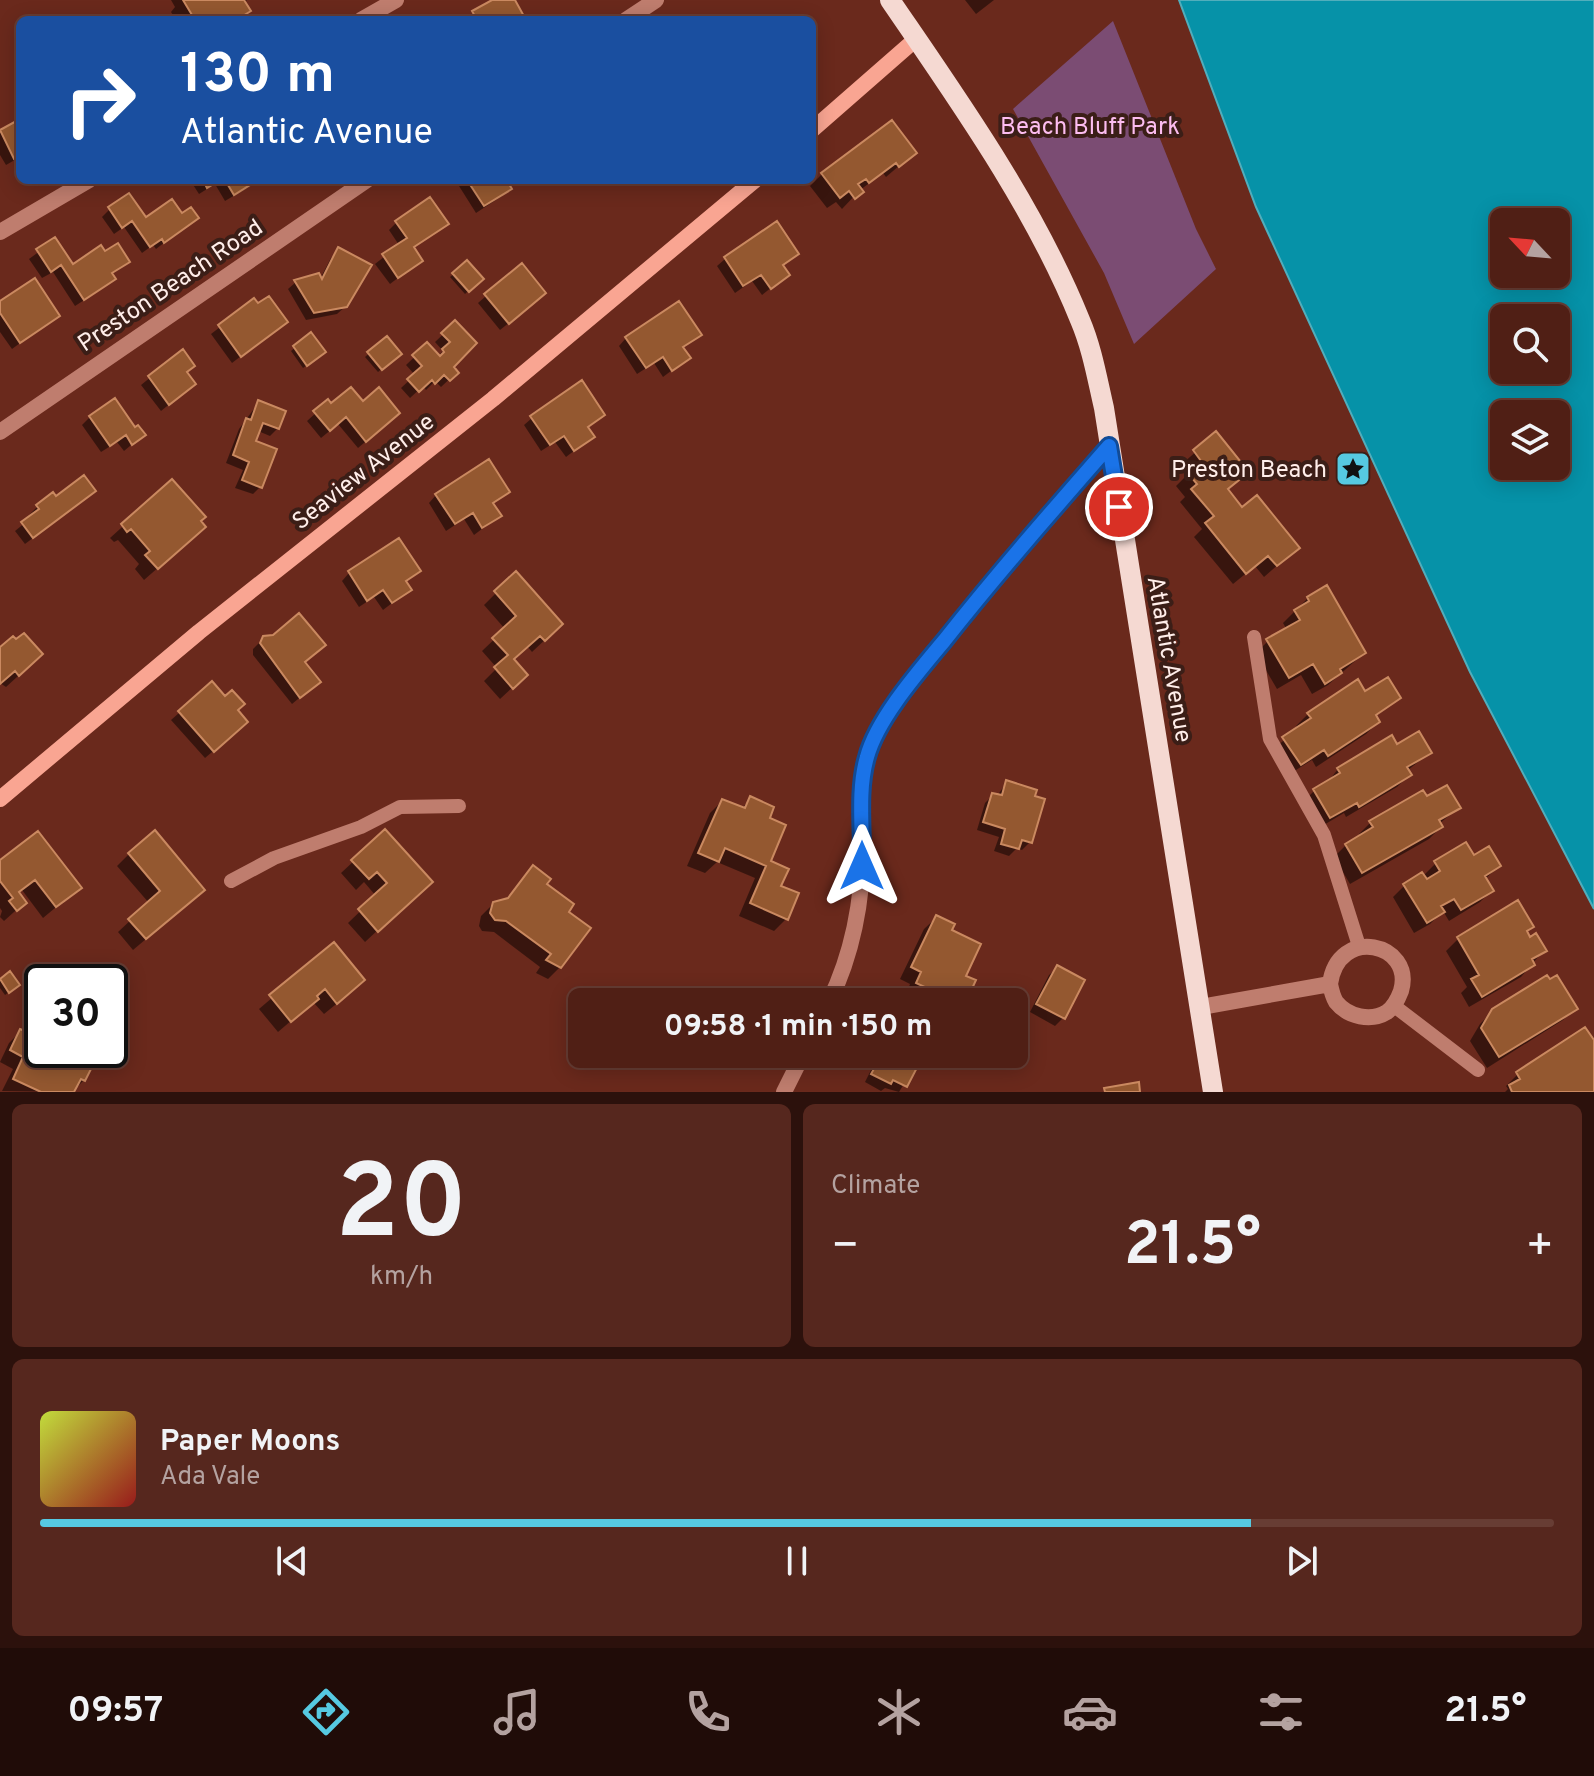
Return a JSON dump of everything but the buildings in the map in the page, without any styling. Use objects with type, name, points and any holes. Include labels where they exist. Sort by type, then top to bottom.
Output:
[{"type":"main road","name":"Atlantic Avenue","points":[[890,0],[1015,194],[1067,291],[1090,346],[1104,408],[1213,1092]]},
{"type":"street","points":[[368,16],[396,0]]},
{"type":"street","points":[[632,16],[656,0]]},
{"type":"street","points":[[816,126],[916,39]]},
{"type":"street","points":[[0,232],[82,184]]},
{"type":"street","name":"Preston Beach Road","points":[[0,432],[361,184]]},
{"type":"street","name":"Seaview Avenue","points":[[0,799],[199,632],[493,399],[750,184]]},
{"type":"street","points":[[834,988],[854,934],[862,891],[861,801],[866,757],[873,741],[922,668],[973,604],[1109,446]]},
{"type":"street","points":[[1359,946],[1376,947],[1393,956],[1401,968],[1403,985],[1398,1001],[1387,1012],[1368,1018],[1351,1013],[1336,1001],[1330,984],[1332,969],[1343,954],[1359,946]]},
{"type":"street","points":[[1201,1007],[1330,984]]},
{"type":"street","points":[[784,1092],[796,1068]]},
{"type":"lane","points":[[1254,637],[1270,739],[1324,835],[1359,946]]},
{"type":"lane","points":[[231,881],[274,858],[361,827],[400,807],[459,806]]},
{"type":"lane","points":[[1393,1005],[1478,1070]]},
{"type":"green space","name":"Beach Bluff Park","points":[[1113,21],[1196,229],[1216,269],[1134,344],[1104,273],[1013,109]]},
{"type":"water","points":[[1179,0],[1594,0],[1594,909],[1470,672],[1256,207]]},
{"type":"place","name":"Preston Beach","points":[[1353,469]]},
{"type":"route","points":[[862,866],[861,801],[866,757],[899,699],[973,604],[1109,446],[1119,507]]}]
